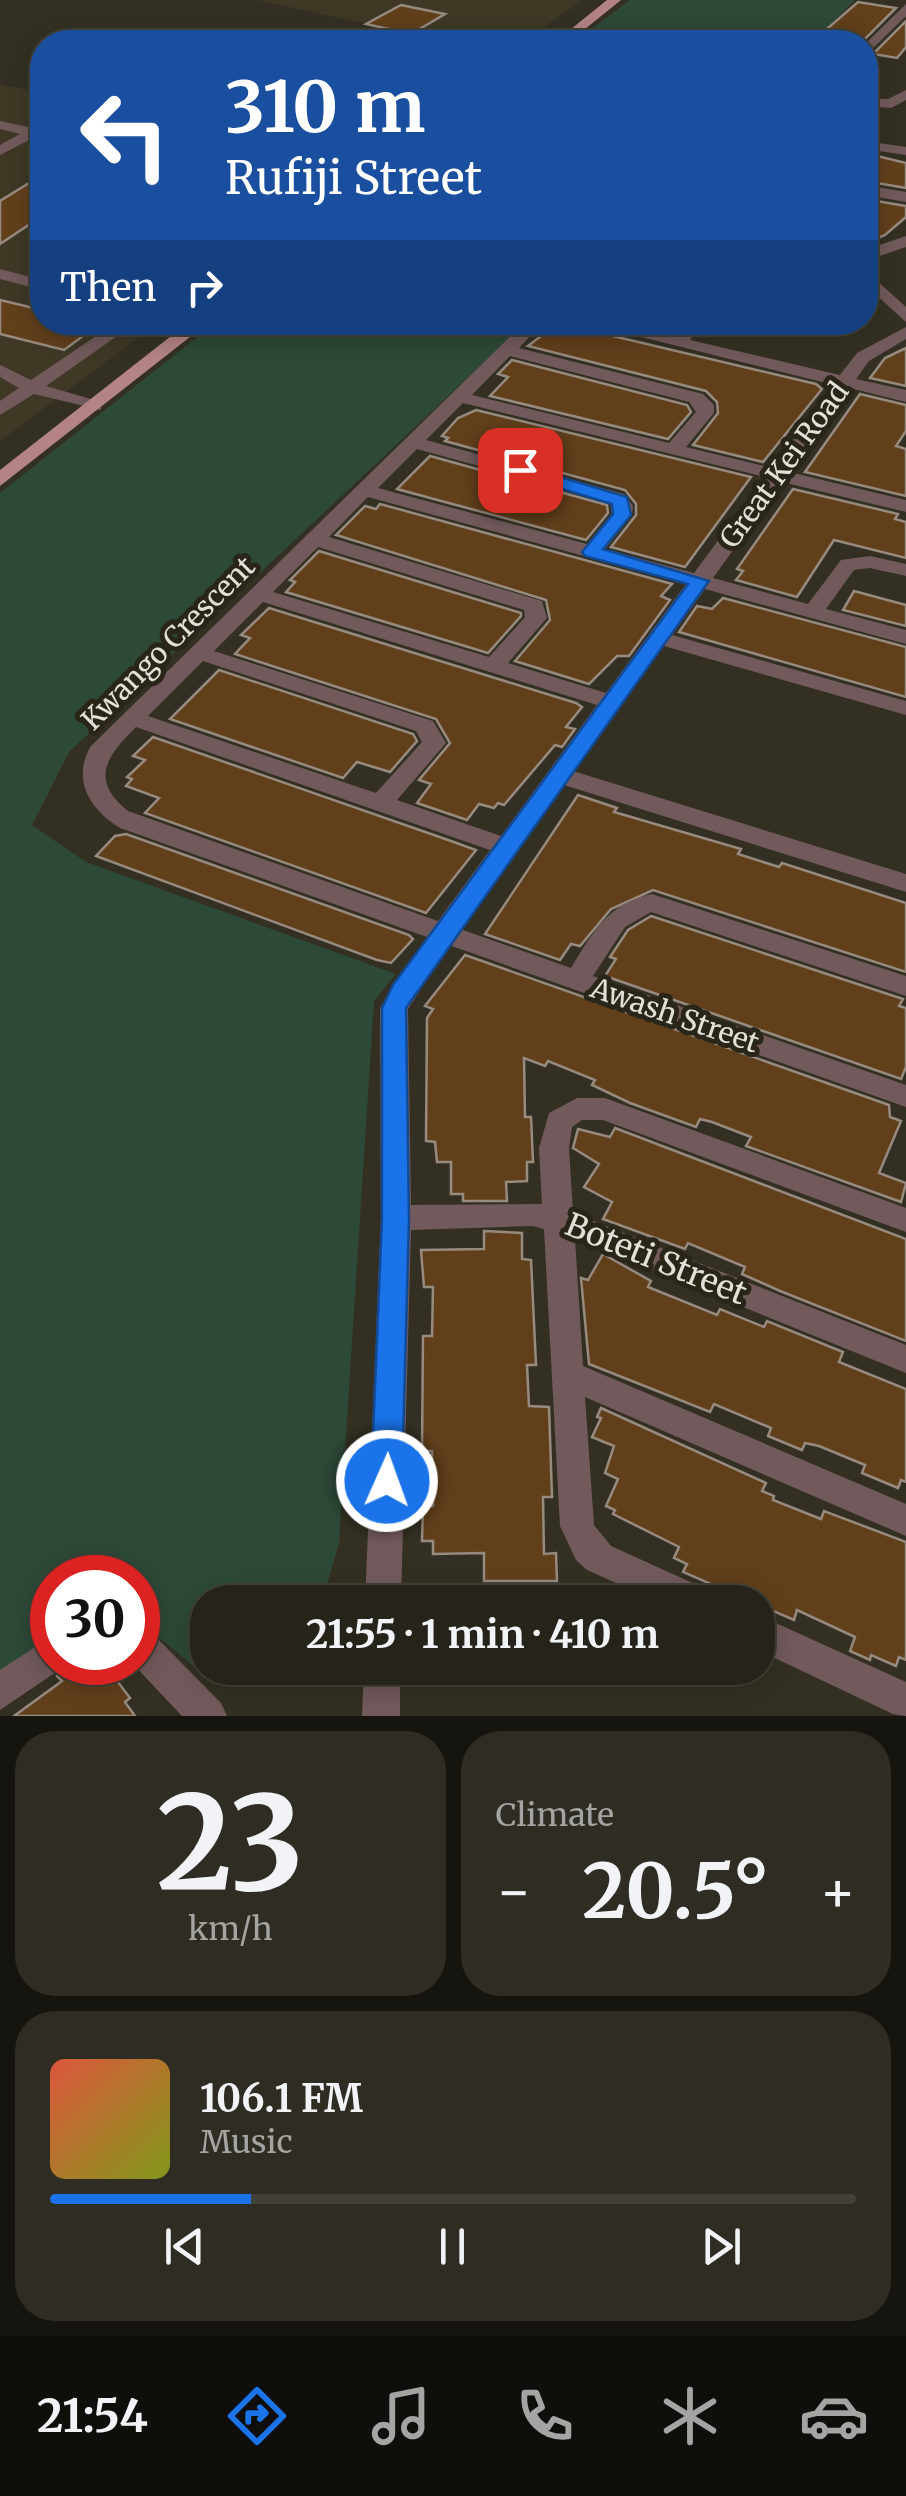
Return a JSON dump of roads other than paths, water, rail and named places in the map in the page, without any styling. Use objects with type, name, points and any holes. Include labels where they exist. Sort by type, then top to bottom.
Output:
[{"type":"main road","points":[[577,30],[616,0]]},
{"type":"main road","points":[[0,480],[184,335]]},
{"type":"street","points":[[878,38],[906,8]]},
{"type":"street","points":[[878,103],[891,104],[906,94]]},
{"type":"street","points":[[0,124],[30,131]]},
{"type":"street","points":[[0,150],[30,137]]},
{"type":"street","points":[[878,147],[906,152]]},
{"type":"street","points":[[878,192],[906,197]]},
{"type":"street","points":[[878,251],[906,241]]},
{"type":"street","points":[[0,260],[30,267]]},
{"type":"street","points":[[0,274],[30,281]]},
{"type":"street","points":[[878,288],[906,316]]},
{"type":"street","name":"Great Kei Road","points":[[384,1585],[396,1218],[394,1008],[443,933],[844,382],[863,357],[906,332]]},
{"type":"street","points":[[0,409],[108,335]]},
{"type":"street","name":"Kwango Crescent","points":[[443,933],[117,816],[98,792],[93,762],[132,718],[521,335]]},
{"type":"street","points":[[644,335],[906,396]]},
{"type":"street","points":[[678,343],[685,335]]},
{"type":"street","points":[[506,350],[696,398],[705,405],[705,413],[675,448]]},
{"type":"street","points":[[0,370],[30,387],[94,406]]},
{"type":"street","points":[[459,397],[906,506]]},
{"type":"street","points":[[413,442],[617,498],[623,506],[622,515],[591,552]]},
{"type":"street","points":[[364,490],[906,637]]},
{"type":"street","points":[[315,539],[534,606],[536,618],[494,664]]},
{"type":"street","points":[[813,612],[848,564],[870,562],[906,570]]},
{"type":"street","points":[[258,594],[612,702]]},
{"type":"street","points":[[658,638],[906,708]]},
{"type":"street","points":[[199,652],[425,726],[434,743],[381,803]]},
{"type":"street","points":[[132,718],[507,846]]},
{"type":"street","points":[[559,775],[906,883]]},
{"type":"street","points":[[577,980],[617,917],[632,906],[652,904],[906,986]]},
{"type":"street","name":"Awash Street","points":[[443,933],[906,1096]]},
{"type":"street","points":[[658,1585],[600,1558],[580,1538],[554,1134],[568,1113],[593,1108],[906,1220]]},
{"type":"street","name":"Boteti Street","points":[[396,1218],[533,1214],[558,1220],[906,1359]]},
{"type":"street","points":[[570,1375],[906,1520]]},
{"type":"street","points":[[775,1640],[906,1700]]},
{"type":"street","points":[[160,1667],[208,1716]]},
{"type":"street","points":[[0,1692],[30,1670]]},
{"type":"street","points":[[381,1716],[382,1685]]}]
